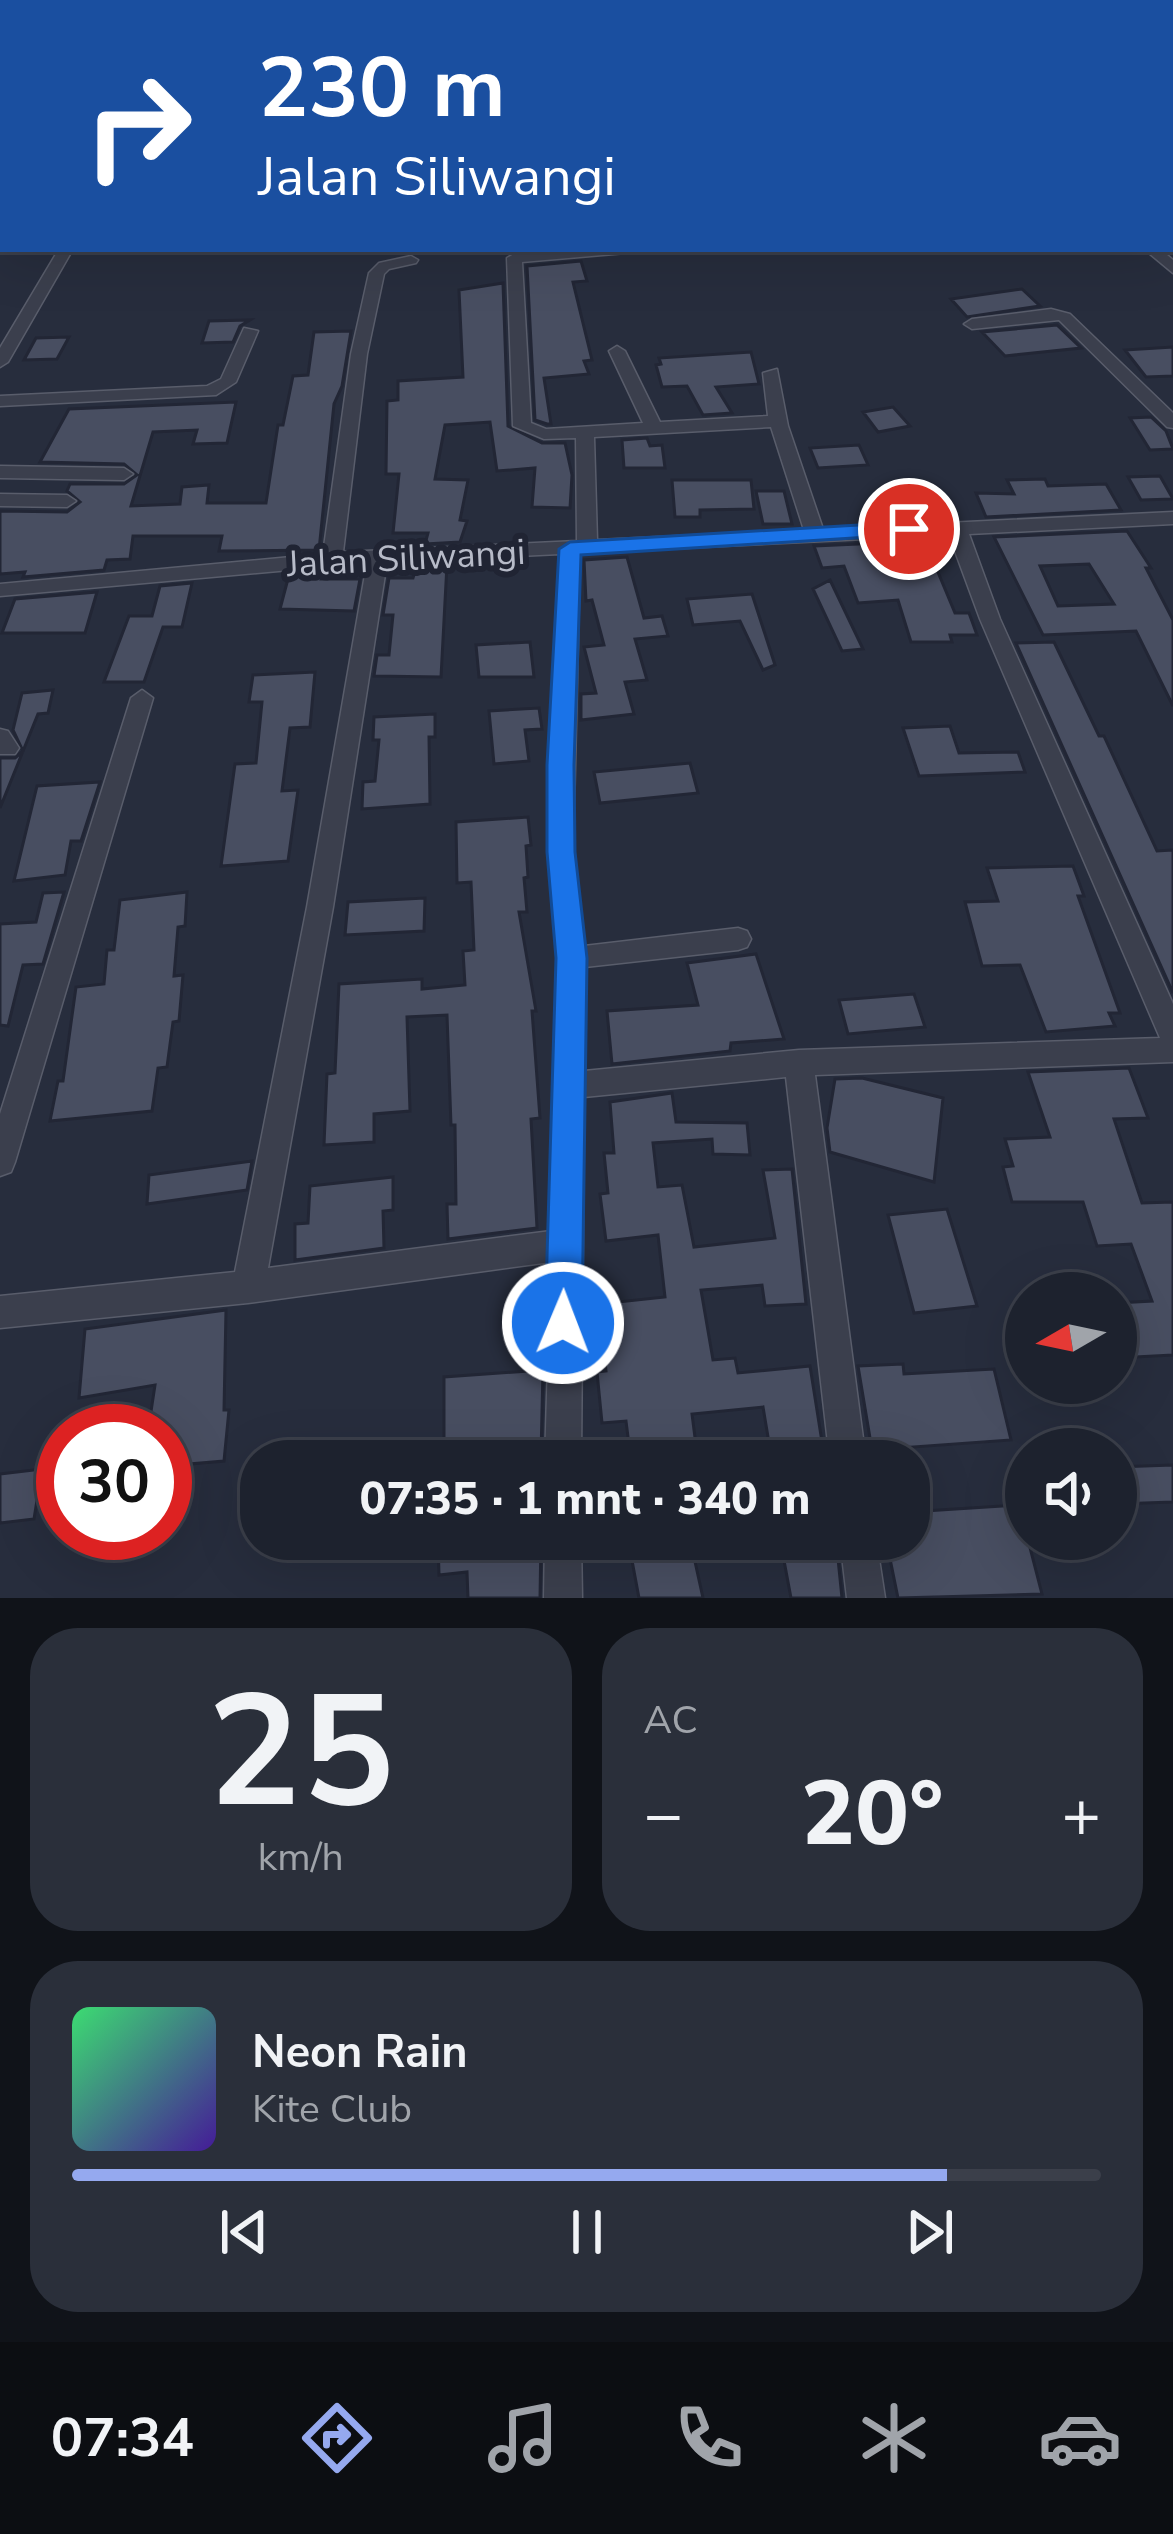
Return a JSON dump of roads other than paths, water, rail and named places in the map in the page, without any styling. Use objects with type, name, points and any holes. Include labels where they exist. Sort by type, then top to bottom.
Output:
[{"type":"street","points":[[0,362],[64,252]]},
{"type":"street","points":[[584,252],[514,257],[522,426],[534,434],[782,422]]},
{"type":"street","points":[[332,559],[359,354],[377,273],[384,266],[411,260]]},
{"type":"street","points":[[972,324],[1064,316],[1173,423]]},
{"type":"street","points":[[0,401],[210,391],[228,382],[250,331]]},
{"type":"street","points":[[617,351],[654,428]]},
{"type":"street","points":[[771,373],[770,400],[782,422],[814,534]]},
{"type":"street","points":[[563,1440],[572,958],[561,852],[585,432]]},
{"type":"street","points":[[0,472],[124,474]]},
{"type":"street","points":[[0,500],[67,501]]},
{"type":"street","name":"Jalan Siliwangi","points":[[0,590],[332,559],[1173,518]]},
{"type":"street","points":[[956,526],[990,619],[1173,1035]]},
{"type":"street","points":[[248,1287],[378,558]]},
{"type":"street","points":[[0,1162],[142,698]]},
{"type":"street","points":[[572,958],[738,939]]},
{"type":"street","points":[[567,1086],[799,1063],[1173,1050]]},
{"type":"street","points":[[799,1063],[845,1440]]},
{"type":"street","points":[[0,1312],[248,1287],[564,1245]]},
{"type":"street","points":[[563,1560],[563,1598]]},
{"type":"street","points":[[861,1560],[866,1598]]}]
